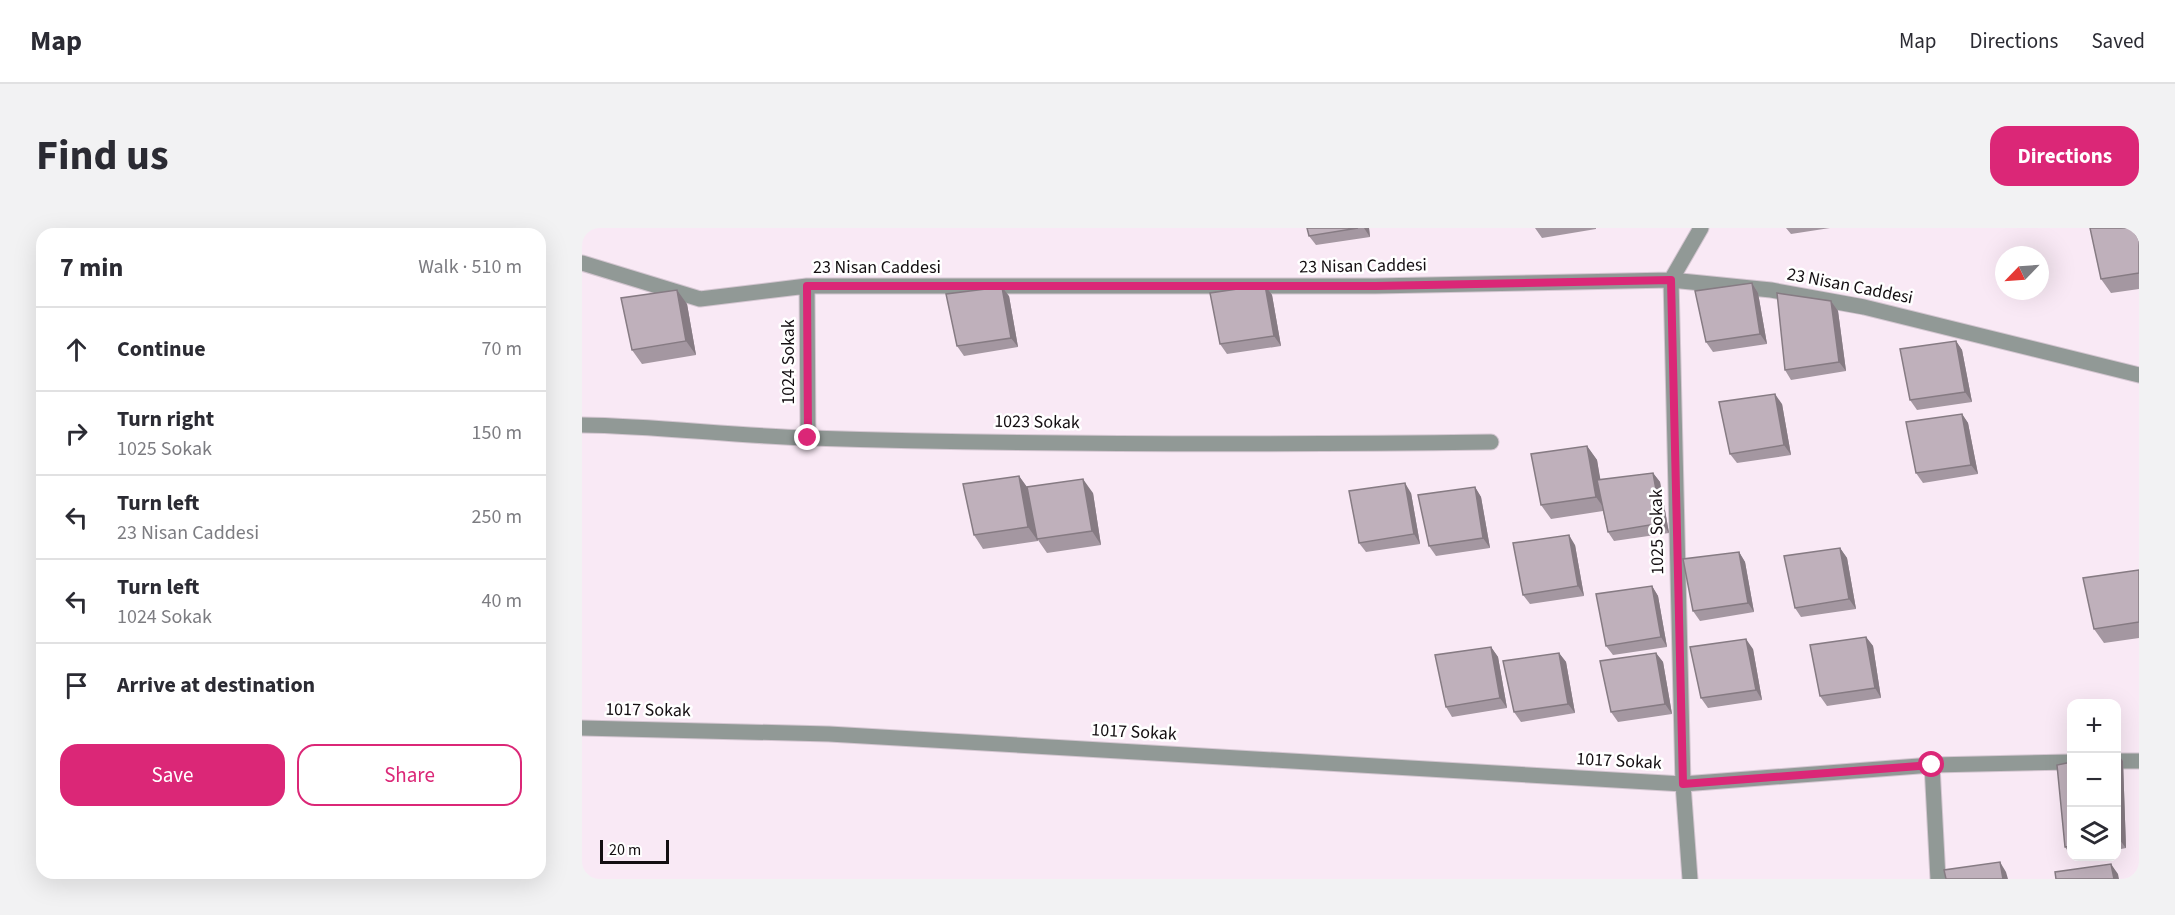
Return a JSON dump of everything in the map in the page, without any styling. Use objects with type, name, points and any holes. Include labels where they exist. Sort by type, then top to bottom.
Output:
[{"type":"street","points":[[1671,280],[1701,228]]},
{"type":"street","name":"23 Nisan Caddesi","points":[[582,263],[700,299],[807,286],[1376,286],[1671,280],[1770,290],[1864,307],[2139,375]]},
{"type":"street","name":"1025 Sokak","points":[[1671,280],[1683,784],[1690,879]]},
{"type":"street","name":"1024 Sokak","points":[[807,286],[808,438]]},
{"type":"street","name":"1023 Sokak","points":[[582,425],[808,438],[1271,445],[1491,442]]},
{"type":"street","name":"1017 Sokak","points":[[582,728],[829,734],[1683,784],[1932,765],[2067,762]]},
{"type":"street","points":[[2121,761],[2139,761]]},
{"type":"street","points":[[1932,765],[1938,879]]},
{"type":"building","points":[[1307,228],[1358,228],[1309,236]]},
{"type":"building","points":[[2090,228],[2139,228],[2139,273],[2101,279]]},
{"type":"building","points":[[1752,283],[1760,334],[1706,342],[1695,291]]},
{"type":"building","points":[[1265,285],[1274,336],[1220,344],[1210,293]]},
{"type":"building","points":[[1002,287],[1011,338],[957,346],[946,294]]},
{"type":"building","points":[[677,290],[686,341],[632,350],[621,298]]},
{"type":"building","points":[[1777,293],[1831,301],[1839,362],[1785,370]]},
{"type":"building","points":[[1956,341],[1965,392],[1910,400],[1900,349]]},
{"type":"building","points":[[1775,394],[1784,445],[1730,454],[1719,402]]},
{"type":"building","points":[[1962,414],[1971,465],[1916,473],[1906,422]]},
{"type":"building","points":[[1587,446],[1596,497],[1541,505],[1531,454]]},
{"type":"building","points":[[1653,473],[1662,523],[1608,532],[1597,480]]},
{"type":"building","points":[[1019,476],[1028,527],[974,535],[963,484]]},
{"type":"building","points":[[1083,479],[1092,531],[1037,539],[1027,487]]},
{"type":"building","points":[[1405,483],[1414,534],[1359,543],[1349,491]]},
{"type":"building","points":[[1475,487],[1483,538],[1429,546],[1418,495]]},
{"type":"building","points":[[1569,535],[1578,586],[1523,595],[1513,543]]},
{"type":"building","points":[[1840,548],[1849,599],[1795,608],[1784,556]]},
{"type":"building","points":[[1739,552],[1748,603],[1693,611],[1683,559]]},
{"type":"building","points":[[2139,570],[2139,622],[2094,629],[2083,578]]},
{"type":"building","points":[[1652,586],[1661,637],[1606,646],[1596,594]]},
{"type":"building","points":[[1866,637],[1875,688],[1820,696],[1810,645]]},
{"type":"building","points":[[1746,639],[1756,690],[1701,698],[1690,647]]},
{"type":"building","points":[[1491,647],[1500,698],[1446,707],[1435,655]]},
{"type":"building","points":[[1559,653],[1568,704],[1514,712],[1503,661]]},
{"type":"building","points":[[1656,653],[1665,704],[1611,712],[1600,661]]},
{"type":"building","points":[[2067,763],[2067,847],[2065,847],[2057,765]]},
{"type":"building","points":[[2000,862],[2003,879],[1946,879],[1944,870]]},
{"type":"building","points":[[2111,864],[2114,879],[2056,879],[2055,872]]},
{"type":"route","points":[[808,438],[807,286],[1376,286],[1671,280],[1683,784],[1932,765]]}]
